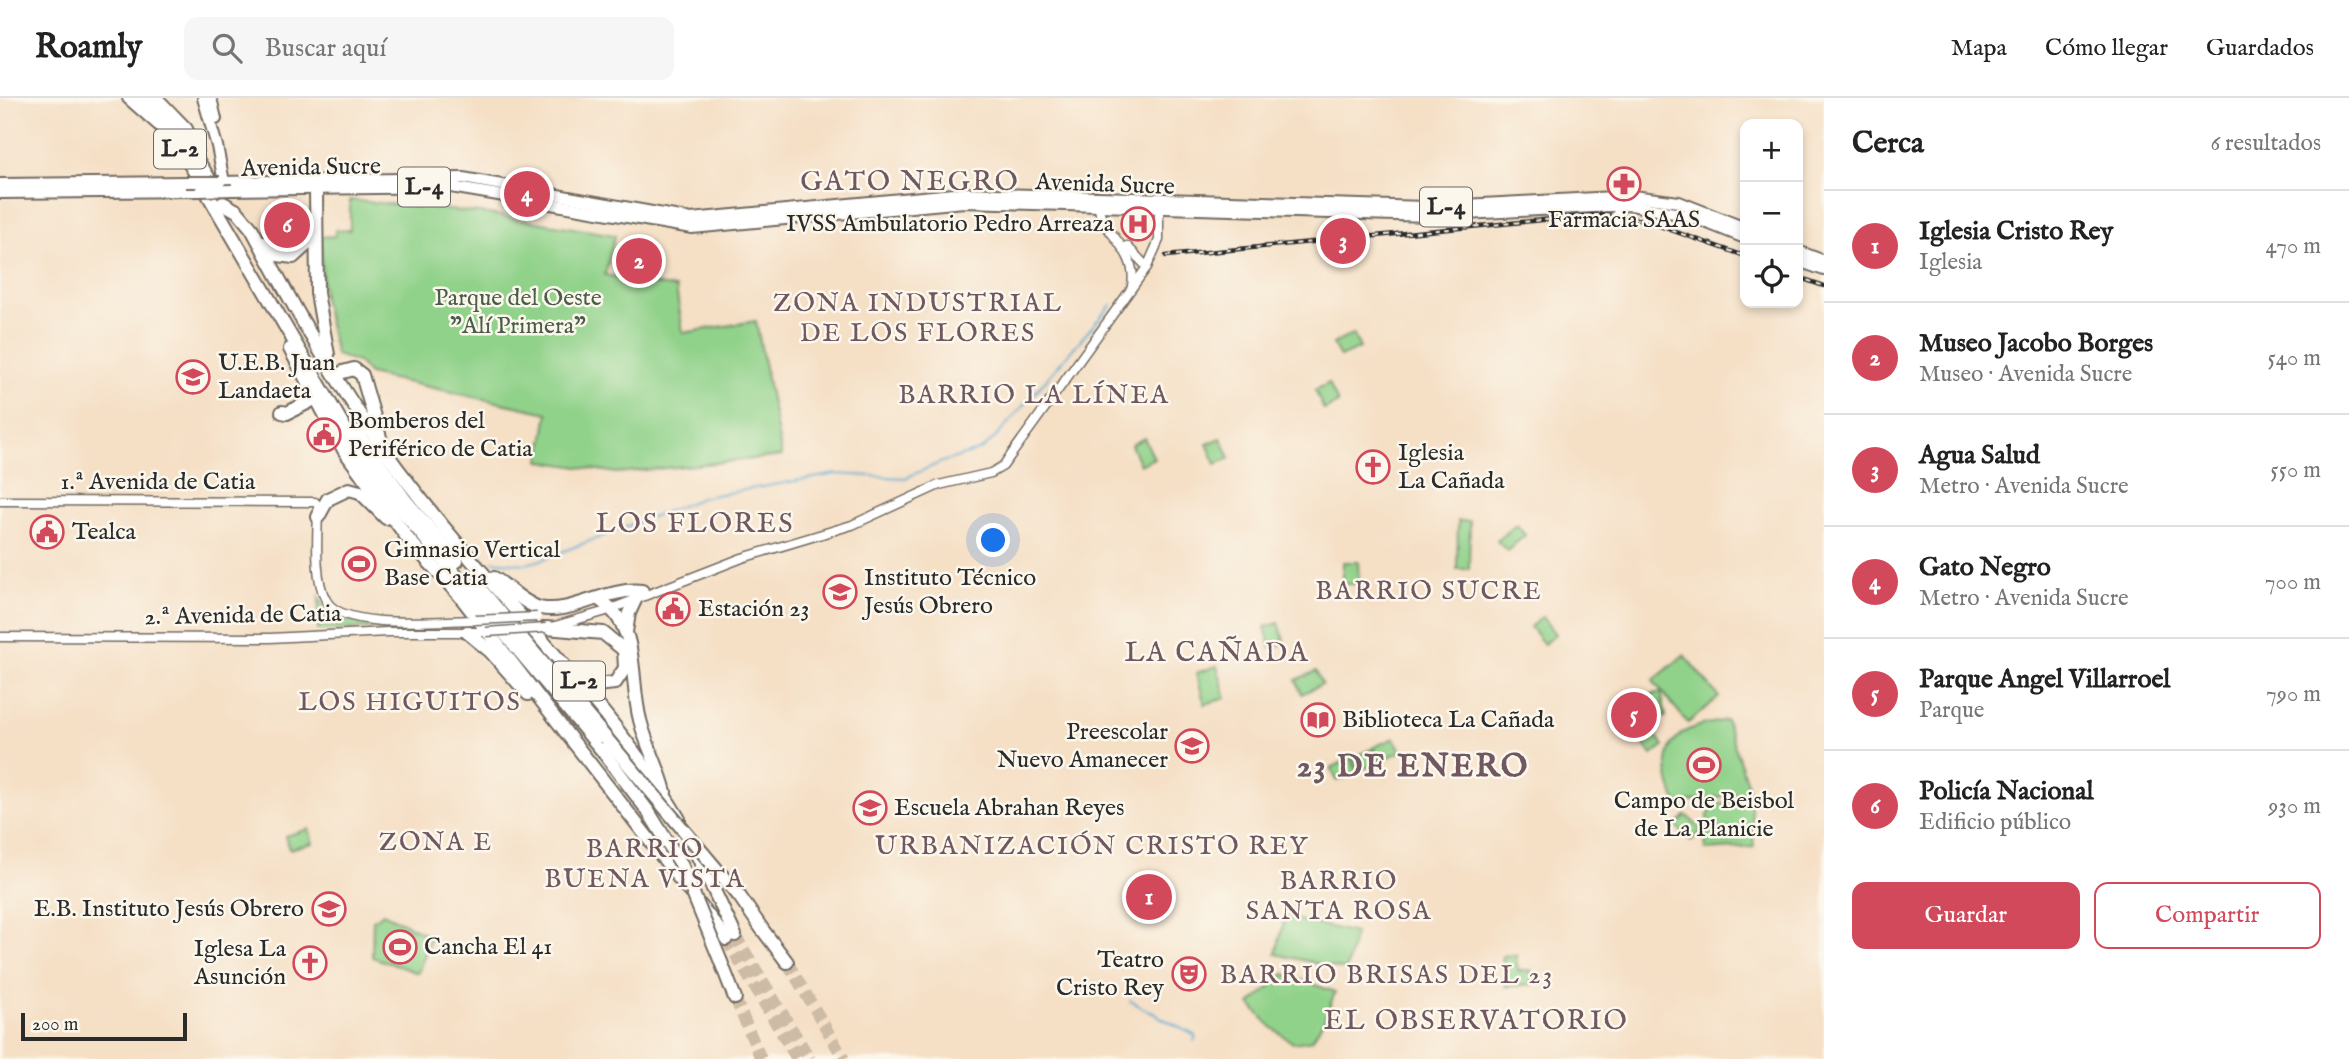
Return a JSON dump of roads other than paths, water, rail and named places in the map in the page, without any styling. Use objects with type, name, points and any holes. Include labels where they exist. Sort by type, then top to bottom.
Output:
[{"type":"highway","name":"L-2","points":[[128,98],[171,135],[221,206],[363,443],[566,691],[604,743],[681,864],[735,998]]},
{"type":"highway","name":"L-2","points":[[142,98],[168,121],[199,161],[279,316],[360,454],[431,544],[740,897],[787,962]]},
{"type":"highway","points":[[156,98],[190,135],[199,161]]},
{"type":"highway","points":[[252,229],[278,255],[286,258],[297,255],[309,237],[312,186]]},
{"type":"highway","points":[[312,186],[317,293],[334,368],[354,369],[362,375],[383,448]]},
{"type":"highway","name":"L-2","points":[[221,206],[237,211],[252,229],[383,448],[482,571],[534,621],[555,653],[667,799],[730,937],[453,588],[409,540],[344,450],[296,363],[280,327],[279,316]]},
{"type":"highway","name":"L-2","points":[[306,346],[334,368]]},
{"type":"highway","points":[[282,412],[287,413],[309,402]]},
{"type":"highway","points":[[318,517],[334,495],[355,489],[409,540]]},
{"type":"highway","name":"L-2","points":[[431,544],[453,588]]},
{"type":"highway","points":[[482,571],[529,602],[545,608],[619,590],[639,595],[629,613],[626,632],[639,719],[659,769],[667,799]]},
{"type":"highway","points":[[600,600],[613,608],[626,632]]},
{"type":"highway","name":"L-2","points":[[534,621],[566,691]]},
{"type":"highway","points":[[546,628],[603,633],[622,646],[626,662],[620,678],[603,686],[590,682],[555,653]]},
{"type":"highway","points":[[467,632],[490,651],[582,750]]},
{"type":"main road","points":[[202,98],[218,146],[225,184]]},
{"type":"main road","points":[[211,98],[219,134],[218,146]]},
{"type":"main road","name":"Avenida Sucre","points":[[0,184],[186,182],[456,188],[692,228],[964,202],[1098,201],[1426,207],[1645,197],[1679,202],[1740,226]]},
{"type":"main road","name":"Avenida Sucre","points":[[0,193],[200,191],[225,184]]},
{"type":"main road","name":"Avenida Sucre","points":[[1098,201],[1159,208],[1429,216],[1631,205],[1700,219],[1740,236]]},
{"type":"main road","points":[[1616,216],[1631,205]]},
{"type":"main road","points":[[1803,253],[1824,261]]},
{"type":"main road","points":[[1803,263],[1824,270]]},
{"type":"street","points":[[1098,201],[1132,264],[1131,289]]},
{"type":"street","points":[[318,517],[322,589],[329,605],[340,614],[362,620],[534,621],[600,600],[659,590],[742,558],[852,525],[939,485],[998,469],[1013,457],[1145,270],[1159,240],[1159,208]]},
{"type":"street","points":[[1120,241],[1145,270]]},
{"type":"street","points":[[1132,264],[1145,270]]},
{"type":"street","name":"1.ª Avenida de Catia","points":[[0,501],[317,502],[318,517]]},
{"type":"street","name":"2.ª Avenida de Catia","points":[[0,637],[270,638],[486,632],[546,628],[613,608],[639,595]]},
{"type":"waterway","points":[[493,561],[525,564],[538,561],[704,497],[836,474],[905,478],[942,462],[981,450],[997,436],[1111,305]]},
{"type":"waterway","points":[[1130,1001],[1196,1036],[1194,1041]]},
{"type":"tunnel","points":[[735,935],[810,1059]]},
{"type":"tunnel","points":[[726,939],[797,1059]]},
{"type":"tunnel","points":[[787,962],[844,1059]]},
{"type":"tunnel","points":[[735,998],[761,1059]]},
{"type":"railway","points":[[1166,256],[1606,214],[1642,220],[1740,254]]},
{"type":"railway","points":[[1803,279],[1824,286]]},
{"type":"place","name":"Farmacia SAAS","points":[[1624,184]]},
{"type":"place","name":"Gato Negro","points":[[527,194]]},
{"type":"place","name":"IVSS Ambulatorio Pedro Arreaza","points":[[1138,224]]},
{"type":"place","name":"Policía Nacional","points":[[287,225]]},
{"type":"place","name":"Agua Salud","points":[[1343,241]]},
{"type":"place","name":"Museo Jacobo Borges","points":[[639,261]]},
{"type":"place","name":"U.E.B. Juan Landaeta","points":[[193,377]]},
{"type":"place","name":"Bomberos del Periférico de Catia","points":[[324,435]]},
{"type":"place","name":"Iglesia La Cañada","points":[[1373,467]]},
{"type":"place","name":"Tealca","points":[[47,532]]},
{"type":"place","name":"Gimnasio Vertical Base Catia","points":[[359,564]]},
{"type":"place","name":"Instituto Técnico Jesús Obrero","points":[[840,592]]},
{"type":"place","name":"Estación 23","points":[[673,609]]},
{"type":"place","name":"Parque Angel Villarroel","points":[[1634,715]]},
{"type":"place","name":"Biblioteca La Cañada","points":[[1318,720]]},
{"type":"place","name":"Preescolar Nuevo Amanecer","points":[[1192,746]]},
{"type":"place","name":"Campo de Beisbol de La Planicie","points":[[1704,765]]},
{"type":"place","name":"Escuela Abrahan Reyes","points":[[870,808]]},
{"type":"place","name":"Iglesia Cristo Rey","points":[[1149,897]]},
{"type":"place","name":"E.B. Instituto Jesús Obrero","points":[[329,909]]},
{"type":"place","name":"Cancha El 41","points":[[400,947]]},
{"type":"place","name":"Iglesa La Asunción","points":[[310,963]]},
{"type":"place","name":"Teatro Cristo Rey","points":[[1189,974]]},
{"type":"district","name":"GATO NEGRO","points":[[910,182]]},
{"type":"district","name":"ZONA INDUSTRIAL DE LOS FLORES","points":[[918,318]]},
{"type":"district","name":"BARRIO LA LÍNEA","points":[[1034,395]]},
{"type":"district","name":"LOS FLORES","points":[[695,524]]},
{"type":"district","name":"BARRIO SUCRE","points":[[1429,591]]},
{"type":"district","name":"LA CAÑADA","points":[[1217,653]]},
{"type":"district","name":"LOS HIGUITOS","points":[[410,702]]},
{"type":"district","name":"23 DE ENERO","points":[[1413,767]]},
{"type":"district","name":"ZONA E","points":[[436,842]]},
{"type":"district","name":"URBANIZACIÓN CRISTO REY","points":[[1092,846]]},
{"type":"district","name":"BARRIO BUENA VISTA","points":[[645,864]]},
{"type":"district","name":"BARRIO SANTA ROSA","points":[[1339,896]]},
{"type":"district","name":"BARRIO BRISAS DEL 23","points":[[1387,975]]},
{"type":"district","name":"EL OBSERVATORIO","points":[[1476,1021]]},
{"type":"park label","name":"Parque del Oeste \"Alí Primera\"","points":[[518,312]]}]
